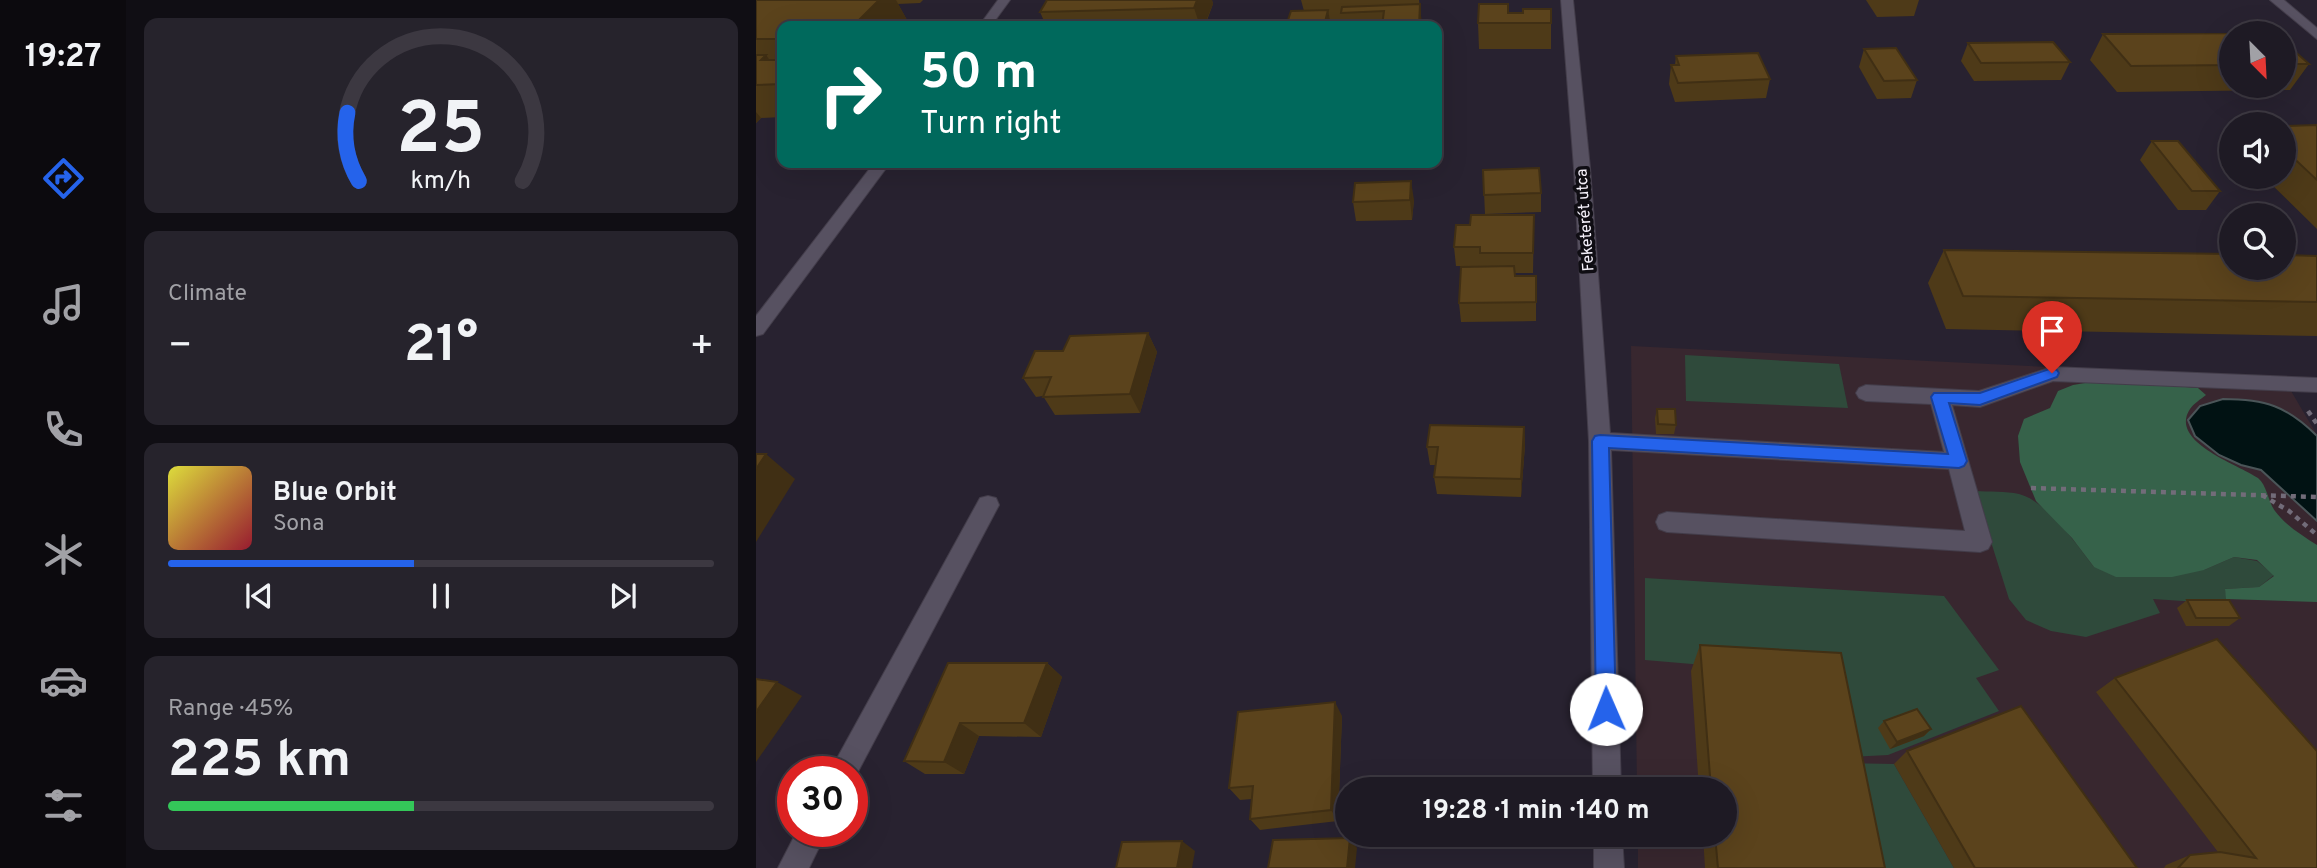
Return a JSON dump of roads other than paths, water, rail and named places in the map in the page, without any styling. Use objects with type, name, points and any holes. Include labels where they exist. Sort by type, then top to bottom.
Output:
[{"type":"street","points":[[989,21],[1004,0]]},
{"type":"street","name":"Feketerét utca","points":[[1567,0],[1583,181],[1600,441],[1607,777]]},
{"type":"street","points":[[2276,0],[2317,35]]},
{"type":"street","points":[[756,329],[878,168]]},
{"type":"street","points":[[1866,393],[1980,399],[2052,373],[2317,385]]},
{"type":"street","points":[[1667,522],[1980,542],[1939,397]]},
{"type":"street","points":[[1600,441],[1959,461]]},
{"type":"street","points":[[854,756],[988,505]]},
{"type":"street","points":[[793,868],[804,847]]},
{"type":"street","points":[[1608,847],[1609,868]]}]
